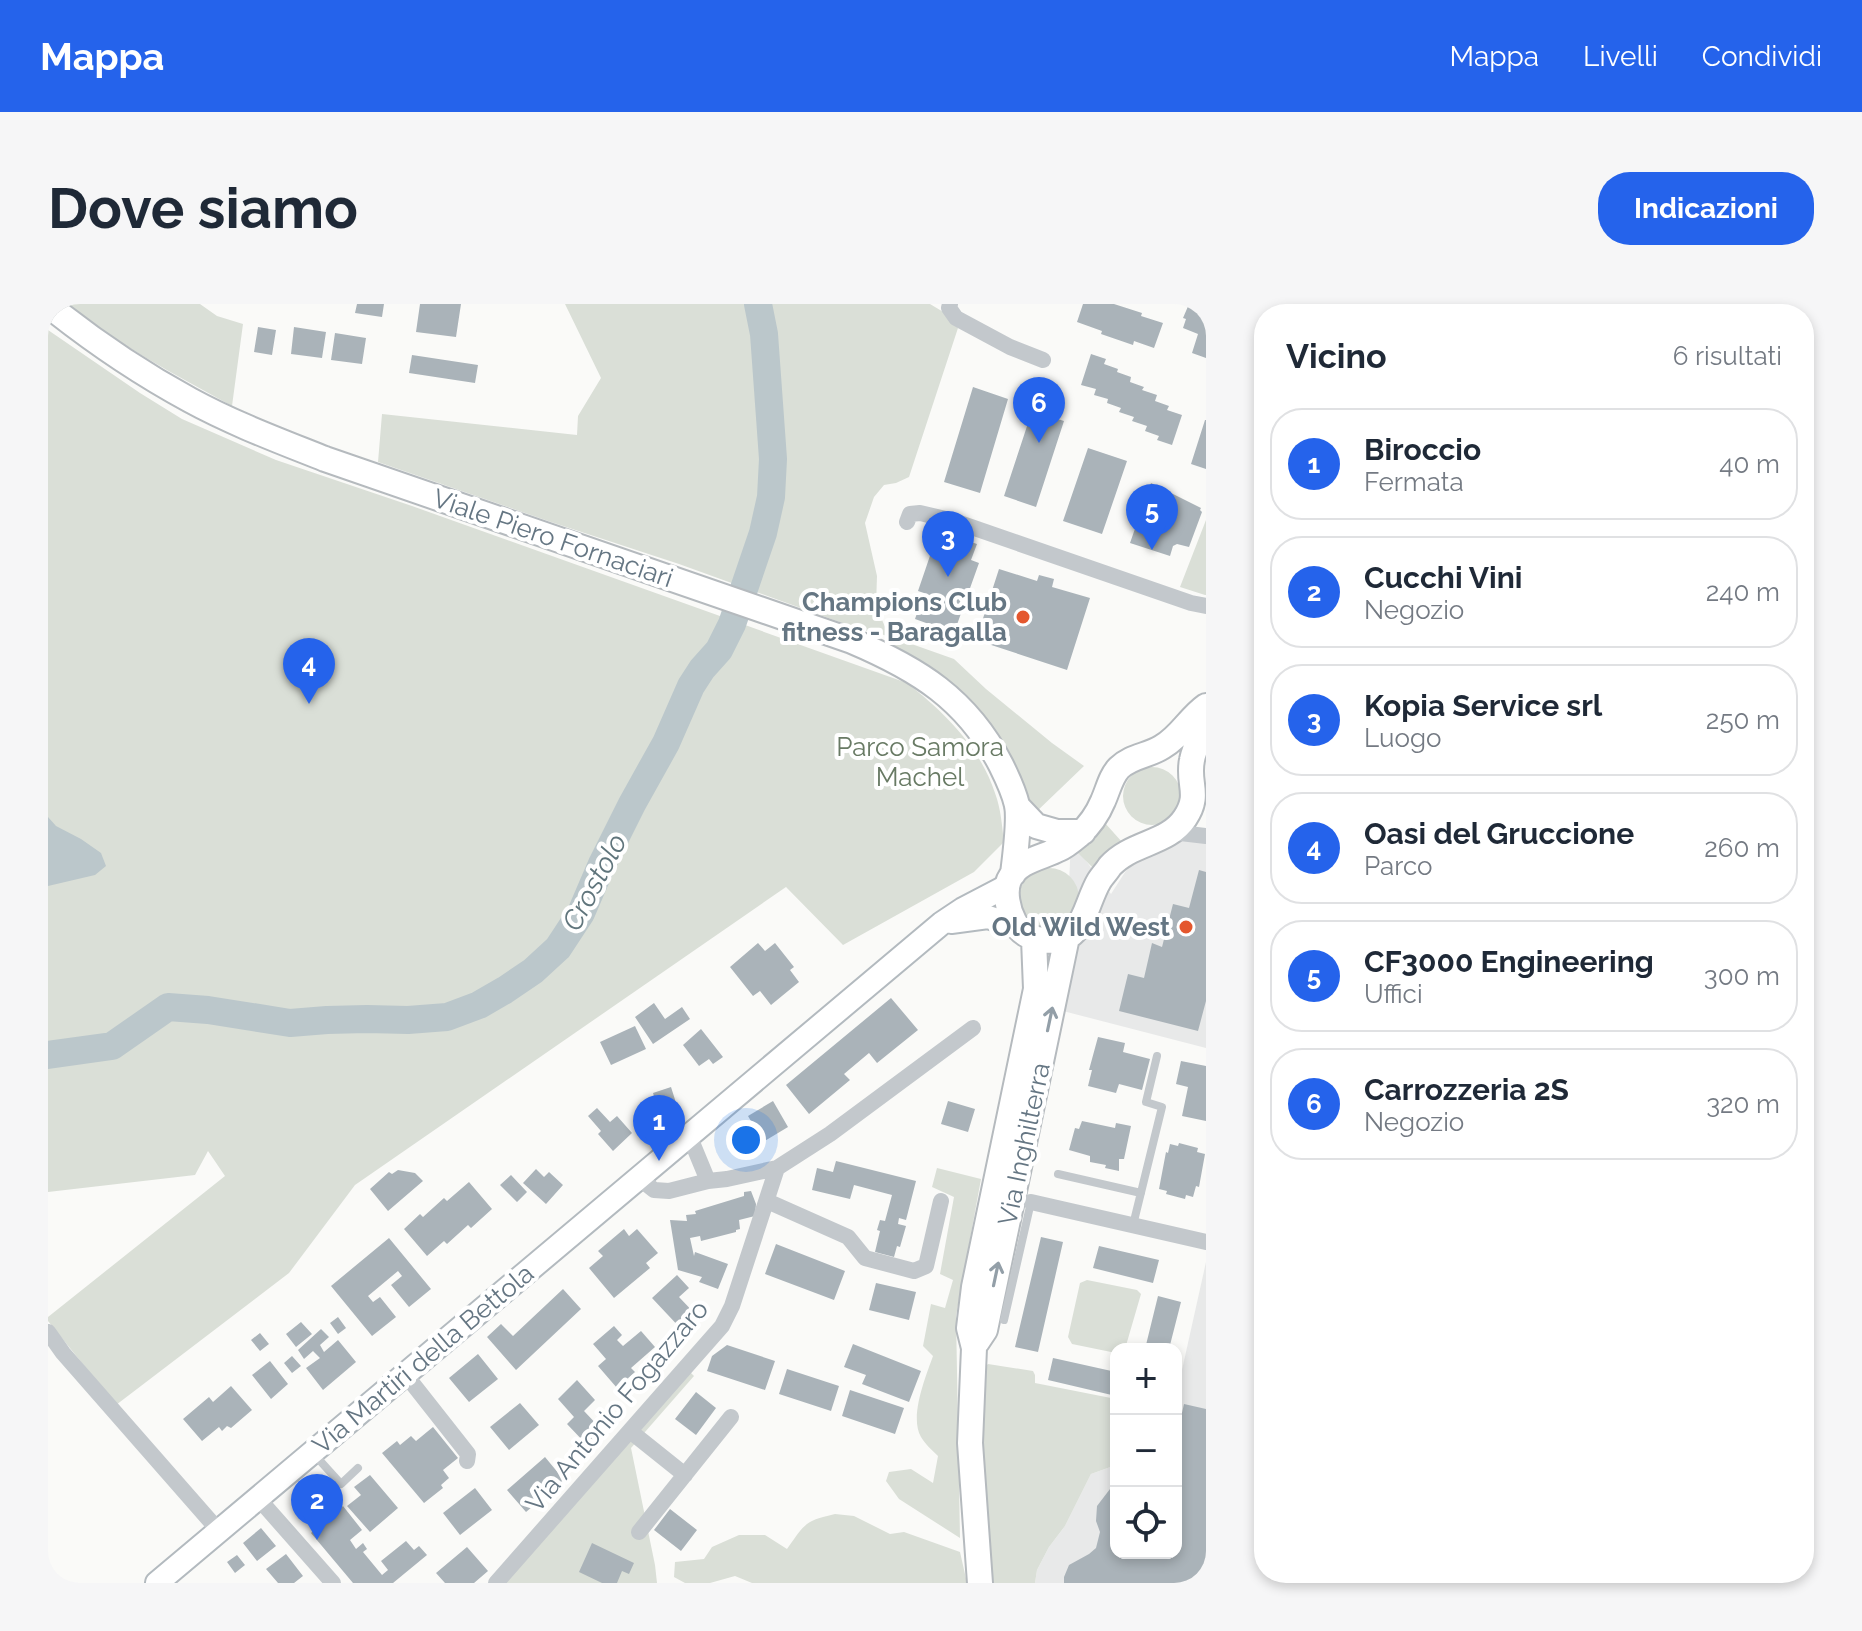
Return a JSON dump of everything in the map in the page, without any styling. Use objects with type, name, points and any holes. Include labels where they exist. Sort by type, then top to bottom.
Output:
[{"type":"main road","name":"Viale Piero Fornaciari","points":[[48,305],[138,370],[193,402],[249,428],[325,459],[852,641],[889,657],[946,695],[979,728],[1004,772],[1017,806],[1010,880]]},
{"type":"main road","name":"Via Martiri della Bettola","points":[[157,1583],[942,923],[1010,880],[1021,865],[1064,847],[1083,832],[1102,804],[1118,769],[1133,758],[1165,746],[1206,706]]},
{"type":"main road","points":[[942,923],[988,917],[1058,941],[1067,937],[1086,914],[1098,882],[1112,864],[1127,852],[1172,832],[1184,821],[1197,799],[1191,761],[1206,726]]},
{"type":"main road","points":[[1150,754],[1171,760],[1183,769],[1197,799]]},
{"type":"main road","points":[[1017,806],[1036,826],[1057,832],[1083,832]]},
{"type":"main road","points":[[1010,880],[1007,904],[1025,932]]},
{"type":"main road","name":"Via Inghilterra","points":[[980,1583],[970,1443],[974,1348],[969,1328],[974,1287],[1036,989],[1025,932]]},
{"type":"main road","name":"Via Inghilterra","points":[[974,1348],[985,1330],[1067,937]]},
{"type":"street","points":[[950,304],[949,308],[956,318],[1010,347],[1043,360]]},
{"type":"street","points":[[907,522],[910,514],[920,513],[954,521],[1206,606]]},
{"type":"street","points":[[1172,832],[1206,836]]},
{"type":"street","points":[[639,1178],[654,1190],[669,1191],[777,1168],[830,1134],[973,1028]]},
{"type":"street","points":[[689,1135],[708,1181]]},
{"type":"street","name":"Via Antonio Fogazzaro","points":[[496,1583],[707,1344],[728,1316],[777,1168]]},
{"type":"street","points":[[767,1201],[848,1237],[865,1258],[914,1271],[926,1266],[941,1201]]},
{"type":"street","points":[[1031,1202],[1206,1242]]},
{"type":"street","points":[[48,1332],[219,1531]]},
{"type":"street","points":[[405,1374],[468,1454],[467,1461]]},
{"type":"street","points":[[639,1532],[731,1417]]},
{"type":"street","points":[[630,1431],[685,1475]]},
{"type":"street","points":[[258,1498],[333,1583]]},
{"type":"lane","points":[[1133,1225],[1162,1107],[1146,1102],[1157,1056]]},
{"type":"lane","points":[[1058,1174],[1141,1193]]},
{"type":"lane","points":[[1004,1320],[1031,1202]]},
{"type":"lane","points":[[312,1453],[341,1484],[358,1468]]},
{"type":"shaded area","points":[[48,817],[56,826],[101,853],[106,866],[95,875],[48,886]]},
{"type":"shaded area","points":[[1171,839],[1206,843],[1206,1048],[1063,1011],[1071,841],[1111,894],[1138,852]]},
{"type":"shaded area","points":[[1206,1262],[1206,1583],[1035,1583],[1037,1570],[1065,1526],[1091,1474],[1110,1467],[1110,1559],[1182,1559],[1182,1370]]},
{"type":"green space","points":[[66,304],[200,304],[217,316],[243,324],[232,406],[126,346]]},
{"type":"green space","points":[[565,304],[930,304],[945,313],[958,328],[909,477],[884,485],[874,497],[865,523],[877,576],[876,606],[889,636],[954,659],[986,689],[1084,766],[1034,814],[975,707],[942,676],[882,644],[888,636],[856,628],[378,462],[382,414],[577,435],[578,416],[601,378]]},
{"type":"green space","name":"Parco Samora Machel","points":[[48,330],[182,419],[276,460],[907,683],[947,718],[980,760],[997,799],[1004,842],[974,872],[843,945],[786,887],[355,1185],[289,1273],[116,1405],[48,1321],[48,1317],[225,1176],[208,1151],[195,1175],[48,1192]]},
{"type":"green space","points":[[1206,520],[1206,595],[1205,595],[1180,587]]},
{"type":"green space","points":[[1152,767],[1173,775],[1181,796],[1173,817],[1152,825],[1131,817],[1123,796],[1131,775]]},
{"type":"green space","points":[[1105,823],[1122,842],[1107,853],[1094,869],[1078,853]]},
{"type":"green space","points":[[1049,868],[1061,870],[1070,877],[1077,886],[1077,910],[1070,919],[1061,926],[1049,928],[1037,926],[1028,919],[1021,910],[1019,898],[1021,886],[1028,877],[1037,870]]},
{"type":"green space","points":[[937,1168],[981,1179],[956,1316],[960,1538],[899,1499],[886,1481],[889,1472],[911,1469],[933,1483],[938,1456],[921,1437],[917,1419],[920,1396],[933,1356],[923,1346],[931,1304],[945,1308],[953,1280],[940,1274],[954,1197],[932,1187]]},
{"type":"green space","points":[[1087,1280],[1137,1290],[1141,1294],[1127,1343],[1110,1343],[1110,1352],[1072,1344],[1068,1337],[1080,1283]]},
{"type":"green space","points":[[988,1364],[1033,1371],[1035,1383],[1110,1398],[1110,1467],[1091,1474],[1065,1526],[1037,1570],[1035,1583],[990,1583],[983,1500],[983,1369]]},
{"type":"green space","points":[[686,1368],[694,1376],[631,1448],[657,1583],[496,1583]]},
{"type":"green space","points":[[835,1514],[854,1516],[890,1534],[904,1532],[960,1552],[967,1583],[752,1583],[735,1576],[710,1583],[685,1583],[674,1577],[675,1562],[704,1559],[712,1547],[739,1535],[765,1535],[787,1549],[806,1525]]},
{"type":"building","points":[[357,304],[384,304],[382,317],[355,313]]},
{"type":"building","points":[[420,304],[461,304],[456,337],[416,332]]},
{"type":"building","points":[[1083,304],[1114,304],[1163,323],[1154,348],[1134,341],[1133,345],[1077,322]]},
{"type":"building","points":[[1189,304],[1206,304],[1206,358],[1192,353],[1198,334],[1183,328],[1186,319],[1183,318]]},
{"type":"building","points":[[258,327],[276,330],[272,355],[254,352]]},
{"type":"building","points":[[294,327],[326,332],[322,358],[291,354]]},
{"type":"building","points":[[335,333],[366,338],[362,364],[331,360]]},
{"type":"building","points":[[1091,354],[1106,359],[1104,364],[1131,377],[1130,382],[1144,387],[1142,390],[1157,395],[1155,401],[1169,406],[1167,410],[1182,415],[1172,445],[1157,440],[1159,436],[1145,431],[1147,426],[1119,412],[1121,408],[1107,403],[1108,399],[1094,395],[1096,389],[1081,385]]},
{"type":"building","points":[[412,355],[478,365],[475,383],[409,373]]},
{"type":"building","points":[[973,387],[1008,399],[980,493],[944,482]]},
{"type":"building","points":[[1032,411],[1064,421],[1036,507],[1004,496]]},
{"type":"building","points":[[1206,420],[1206,469],[1191,464]]},
{"type":"building","points":[[1088,448],[1127,461],[1102,534],[1063,521]]},
{"type":"building","points":[[1151,483],[1201,508],[1189,547],[1177,544],[1173,546],[1170,556],[1130,543]]},
{"type":"building","points":[[962,539],[977,544],[971,560],[979,563],[954,633],[915,619],[924,593],[918,591],[933,547],[957,555]]},
{"type":"building","name":"Champions Club fitness - Baragalla","points":[[999,569],[1037,581],[1039,575],[1054,579],[1052,587],[1090,598],[1067,670],[976,640]]},
{"type":"building","points":[[1199,870],[1206,872],[1206,1001],[1198,1031],[1119,1011],[1128,974],[1144,978],[1152,943],[1162,947],[1173,904],[1189,908]]},
{"type":"building","points":[[758,943],[765,951],[775,943],[794,967],[790,970],[799,982],[771,1005],[760,991],[753,996],[730,967]]},
{"type":"building","points":[[891,998],[918,1030],[877,1063],[869,1053],[844,1074],[850,1080],[809,1114],[786,1085]]},
{"type":"building","points":[[654,1003],[665,1019],[682,1007],[690,1019],[653,1044],[635,1017]]},
{"type":"building","points":[[635,1026],[646,1049],[611,1065],[600,1042]]},
{"type":"building","points":[[701,1029],[723,1057],[713,1064],[709,1059],[699,1066],[683,1045]]},
{"type":"building","points":[[1098,1037],[1125,1043],[1123,1052],[1150,1059],[1142,1090],[1119,1084],[1116,1093],[1088,1086]]},
{"type":"building","points":[[1181,1061],[1206,1066],[1206,1121],[1182,1116],[1188,1087],[1176,1084]]},
{"type":"building","points":[[671,1087],[678,1109],[660,1115],[653,1093]]},
{"type":"building","points":[[773,1101],[788,1127],[763,1142],[748,1116]]},
{"type":"building","points":[[948,1101],[975,1109],[968,1132],[941,1124]]},
{"type":"building","points":[[597,1108],[610,1122],[617,1116],[632,1133],[613,1151],[588,1116]]},
{"type":"building","points":[[1082,1121],[1115,1128],[1116,1123],[1131,1126],[1124,1159],[1119,1159],[1119,1171],[1090,1162],[1090,1156],[1069,1150],[1075,1128],[1079,1129]]},
{"type":"building","points":[[1179,1143],[1198,1148],[1197,1152],[1205,1154],[1199,1187],[1196,1186],[1193,1197],[1186,1195],[1185,1199],[1159,1189],[1166,1152],[1170,1144],[1178,1146]]},
{"type":"building","points":[[836,1161],[916,1181],[906,1220],[899,1218],[898,1224],[906,1226],[894,1257],[875,1252],[880,1231],[877,1230],[880,1220],[885,1221],[892,1195],[854,1185],[850,1199],[812,1190],[817,1168],[833,1172]]},
{"type":"building","points":[[536,1169],[544,1177],[549,1172],[563,1185],[546,1204],[523,1183]]},
{"type":"building","points":[[398,1170],[415,1173],[423,1181],[388,1211],[370,1189],[389,1172],[392,1174]]},
{"type":"building","points":[[511,1175],[527,1192],[517,1202],[500,1185]]},
{"type":"building","points":[[469,1182],[492,1209],[471,1228],[468,1225],[447,1244],[444,1241],[427,1256],[404,1229],[420,1214],[423,1217],[444,1198],[447,1201]]},
{"type":"building","points":[[751,1191],[756,1204],[755,1216],[739,1220],[740,1229],[701,1241],[700,1236],[690,1238],[694,1256],[695,1252],[728,1264],[718,1289],[699,1282],[702,1277],[678,1270],[670,1220],[687,1221],[686,1215],[696,1214],[695,1211]]},
{"type":"building","points":[[624,1229],[629,1236],[637,1229],[658,1253],[646,1263],[650,1268],[614,1298],[589,1268],[603,1256],[598,1251]]},
{"type":"building","points":[[1041,1237],[1063,1242],[1038,1352],[1015,1347]]},
{"type":"building","points":[[389,1238],[431,1289],[409,1307],[391,1285],[402,1276],[398,1271],[368,1296],[373,1302],[380,1297],[396,1317],[372,1336],[331,1286]]},
{"type":"building","points":[[776,1244],[845,1271],[834,1300],[765,1274]]},
{"type":"building","points":[[1099,1246],[1159,1260],[1153,1283],[1093,1268]]},
{"type":"building","points":[[677,1275],[689,1288],[679,1297],[698,1317],[683,1331],[652,1298]]},
{"type":"building","points":[[876,1283],[916,1292],[909,1320],[869,1310]]},
{"type":"building","points":[[563,1289],[581,1309],[516,1370],[487,1337],[501,1324],[513,1336]]},
{"type":"building","points":[[1158,1296],[1181,1302],[1171,1343],[1146,1343]]},
{"type":"building","points":[[338,1317],[346,1328],[338,1334],[330,1323]]},
{"type":"building","points":[[301,1322],[312,1334],[296,1347],[286,1334]]},
{"type":"building","points":[[614,1326],[622,1335],[617,1340],[623,1346],[641,1331],[655,1347],[631,1368],[635,1372],[617,1388],[598,1366],[606,1359],[593,1344]]},
{"type":"building","points":[[321,1329],[329,1337],[320,1345],[324,1352],[338,1340],[356,1362],[323,1390],[306,1368],[320,1358],[313,1351],[304,1359],[298,1350]]},
{"type":"building","points":[[260,1333],[269,1344],[260,1351],[251,1340]]},
{"type":"building","points":[[853,1344],[921,1371],[909,1402],[862,1384],[866,1375],[844,1367]]},
{"type":"building","points":[[727,1345],[775,1361],[765,1390],[707,1371],[712,1356]]},
{"type":"building","points":[[478,1354],[498,1379],[469,1402],[449,1378]]},
{"type":"building","points":[[292,1356],[301,1366],[292,1373],[284,1363]]},
{"type":"building","points":[[1053,1358],[1110,1371],[1110,1395],[1048,1380]]},
{"type":"building","points":[[270,1361],[288,1384],[271,1399],[252,1375]]},
{"type":"building","points":[[787,1369],[839,1386],[831,1411],[779,1394]]},
{"type":"building","points":[[577,1380],[595,1400],[584,1411],[601,1429],[586,1444],[567,1424],[574,1417],[558,1399]]},
{"type":"building","points":[[231,1386],[252,1410],[231,1428],[227,1426],[222,1431],[219,1427],[202,1441],[183,1419],[209,1397],[213,1402]]},
{"type":"building","points":[[850,1390],[904,1408],[895,1434],[842,1416]]},
{"type":"building","points":[[696,1392],[716,1408],[696,1435],[675,1419]]},
{"type":"building","points":[[520,1403],[539,1425],[509,1450],[490,1427]]},
{"type":"building","points":[[1184,1404],[1206,1409],[1206,1583],[1064,1583],[1069,1565],[1096,1548],[1100,1532],[1096,1521],[1097,1506],[1110,1489],[1110,1559],[1182,1559]]},
{"type":"building","points":[[433,1427],[458,1458],[443,1470],[449,1478],[441,1485],[443,1488],[424,1503],[382,1453],[397,1441],[400,1445],[411,1436],[416,1441]]},
{"type":"building","points":[[545,1457],[564,1480],[526,1512],[507,1490]]},
{"type":"building","points":[[370,1475],[398,1508],[370,1532],[347,1506],[361,1495],[354,1487]]},
{"type":"building","points":[[475,1488],[492,1510],[460,1535],[443,1513]]},
{"type":"building","points":[[343,1506],[362,1530],[350,1540],[356,1549],[363,1543],[367,1549],[363,1552],[382,1575],[388,1570],[381,1561],[406,1541],[414,1550],[419,1546],[427,1555],[393,1583],[353,1583],[311,1533]]},
{"type":"building","points":[[670,1509],[697,1530],[681,1551],[654,1530]]},
{"type":"building","points":[[261,1528],[276,1546],[257,1561],[243,1543]]},
{"type":"building","points":[[592,1543],[634,1563],[629,1574],[622,1571],[617,1583],[602,1583],[579,1572]]},
{"type":"building","points":[[467,1547],[488,1571],[474,1583],[445,1583],[436,1573]]},
{"type":"building","points":[[286,1554],[303,1576],[294,1583],[278,1583],[266,1569]]},
{"type":"building","points":[[237,1555],[245,1565],[235,1573],[227,1562]]},
{"type":"waterway","name":"Crostolo","points":[[48,1055],[112,1046],[168,1007],[290,1023],[447,1017],[479,1005],[505,990],[533,971],[558,948],[581,913],[602,864],[666,743],[691,686],[719,650],[732,624],[763,533],[771,497],[773,459],[764,334],[758,304]]},
{"type":"place","name":"Carrozzeria 2S","points":[[1039,443]]},
{"type":"place","name":"CF3000 Engineering","points":[[1152,550]]},
{"type":"place","name":"Kopia Service srl","points":[[948,577]]},
{"type":"place","name":"Champions Club fitness - Baragalla","points":[[1023,617]]},
{"type":"place","name":"Oasi del Gruccione","points":[[309,704]]},
{"type":"place","name":"Old Wild West","points":[[1186,927]]},
{"type":"place","name":"Biroccio","points":[[659,1161]]},
{"type":"place","name":"Cucchi Vini","points":[[317,1540]]}]
